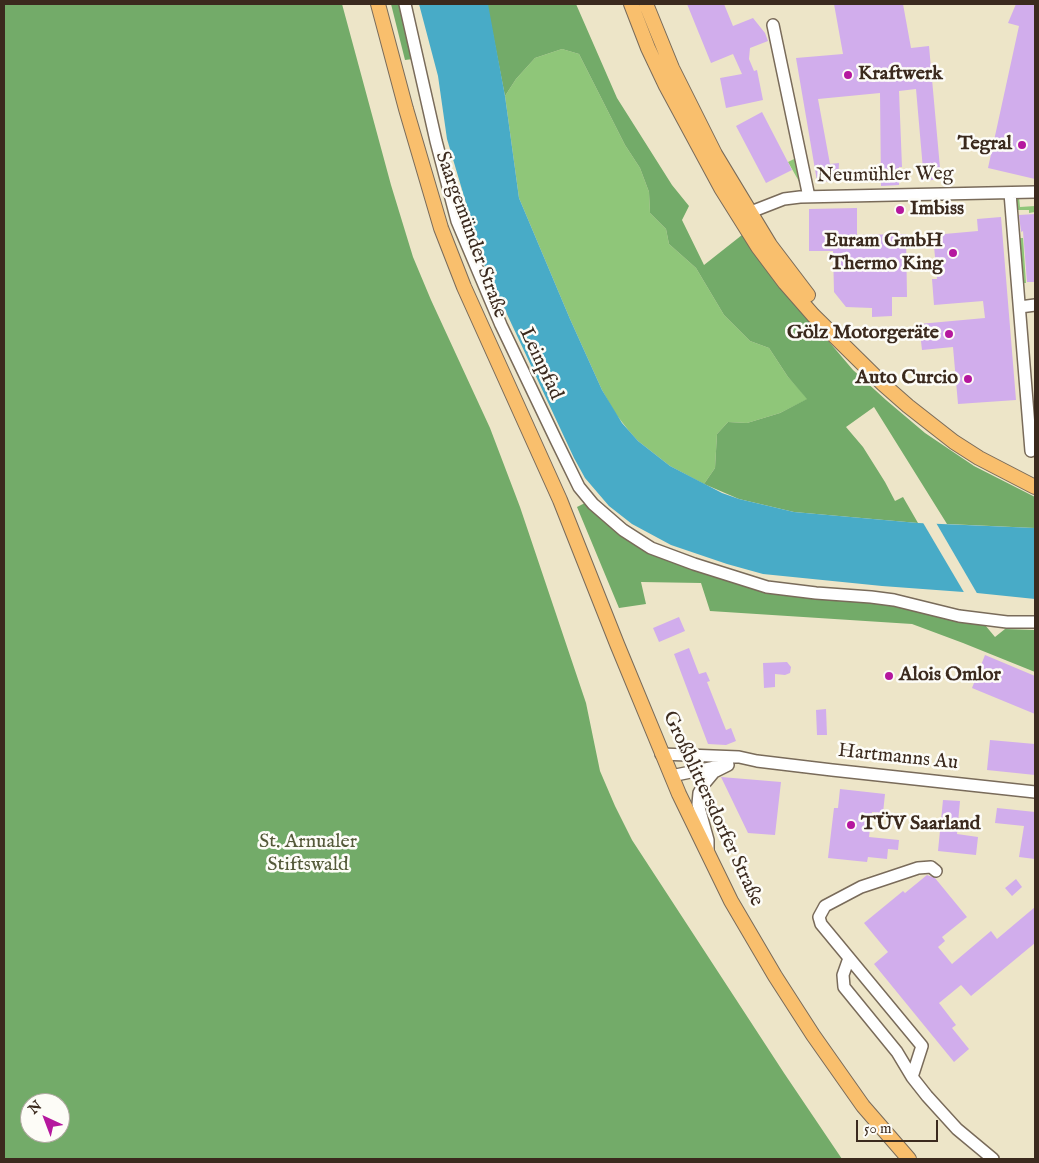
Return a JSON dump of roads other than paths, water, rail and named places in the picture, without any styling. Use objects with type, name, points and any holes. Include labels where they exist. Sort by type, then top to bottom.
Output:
[{"type":"main road","name":"Saargemünder Straße","points":[[378,4],[408,118],[441,228],[464,287],[535,444]]},
{"type":"main road","points":[[630,4],[666,86],[720,188],[770,245],[843,344],[895,395],[947,436],[979,458],[1035,487]]},
{"type":"main road","points":[[646,4],[672,68],[744,214]]},
{"type":"main road","name":"Großblittersdorfer Straße","points":[[535,444],[560,500],[661,754],[731,901],[813,1035],[863,1106],[909,1159]]},
{"type":"street","name":"Leinpfad","points":[[405,4],[436,141],[457,221],[501,325],[574,477],[592,504],[623,530],[652,548],[694,564],[774,589],[871,597],[894,600],[959,616],[1007,622],[1035,622]]},
{"type":"street","points":[[773,25],[809,197]]},
{"type":"street","name":"Neumühler Weg","points":[[744,214],[784,199],[809,197],[1035,192]]},
{"type":"street","points":[[1010,193],[1031,451]]},
{"type":"street","points":[[1020,307],[1035,306]]},
{"type":"street","name":"Hartmanns Au","points":[[661,754],[730,756],[757,761],[1035,792]]},
{"type":"street","name":"Hartmanns Au","points":[[671,776],[757,761]]},
{"type":"street","name":"Hartmanns Au","points":[[708,854],[708,840],[698,804],[699,793],[714,772],[728,765]]},
{"type":"street","points":[[912,1077],[922,1046],[821,924],[819,917],[825,906],[861,887],[925,867],[931,867],[936,871]]},
{"type":"street","points":[[849,958],[843,975],[844,987],[897,1052],[912,1077],[957,1128],[993,1159]]},
{"type":"water","points":[[419,4],[488,4],[505,96],[519,198],[602,390],[622,423],[638,441],[670,466],[722,493],[794,512],[918,523],[1035,528],[1035,599],[763,574],[671,545],[632,524],[609,506],[585,478],[574,458],[485,267],[447,139],[438,76]]},
{"type":"place","name":"Kraftwerk","points":[[848,75]]},
{"type":"place","name":"Tegral","points":[[1022,145]]},
{"type":"place","name":"Imbiss","points":[[900,210]]},
{"type":"place","name":"Euram GmbH Thermo King","points":[[953,253]]},
{"type":"place","name":"Gölz Motorgeräte","points":[[949,334]]},
{"type":"place","name":"Auto Curcio","points":[[968,379]]},
{"type":"place","name":"Alois Omlor","points":[[889,676]]},
{"type":"place","name":"TÜV Saarland","points":[[851,825]]},
{"type":"park label","name":"St. Arnualer Stiftswald","points":[[308,854]]}]
